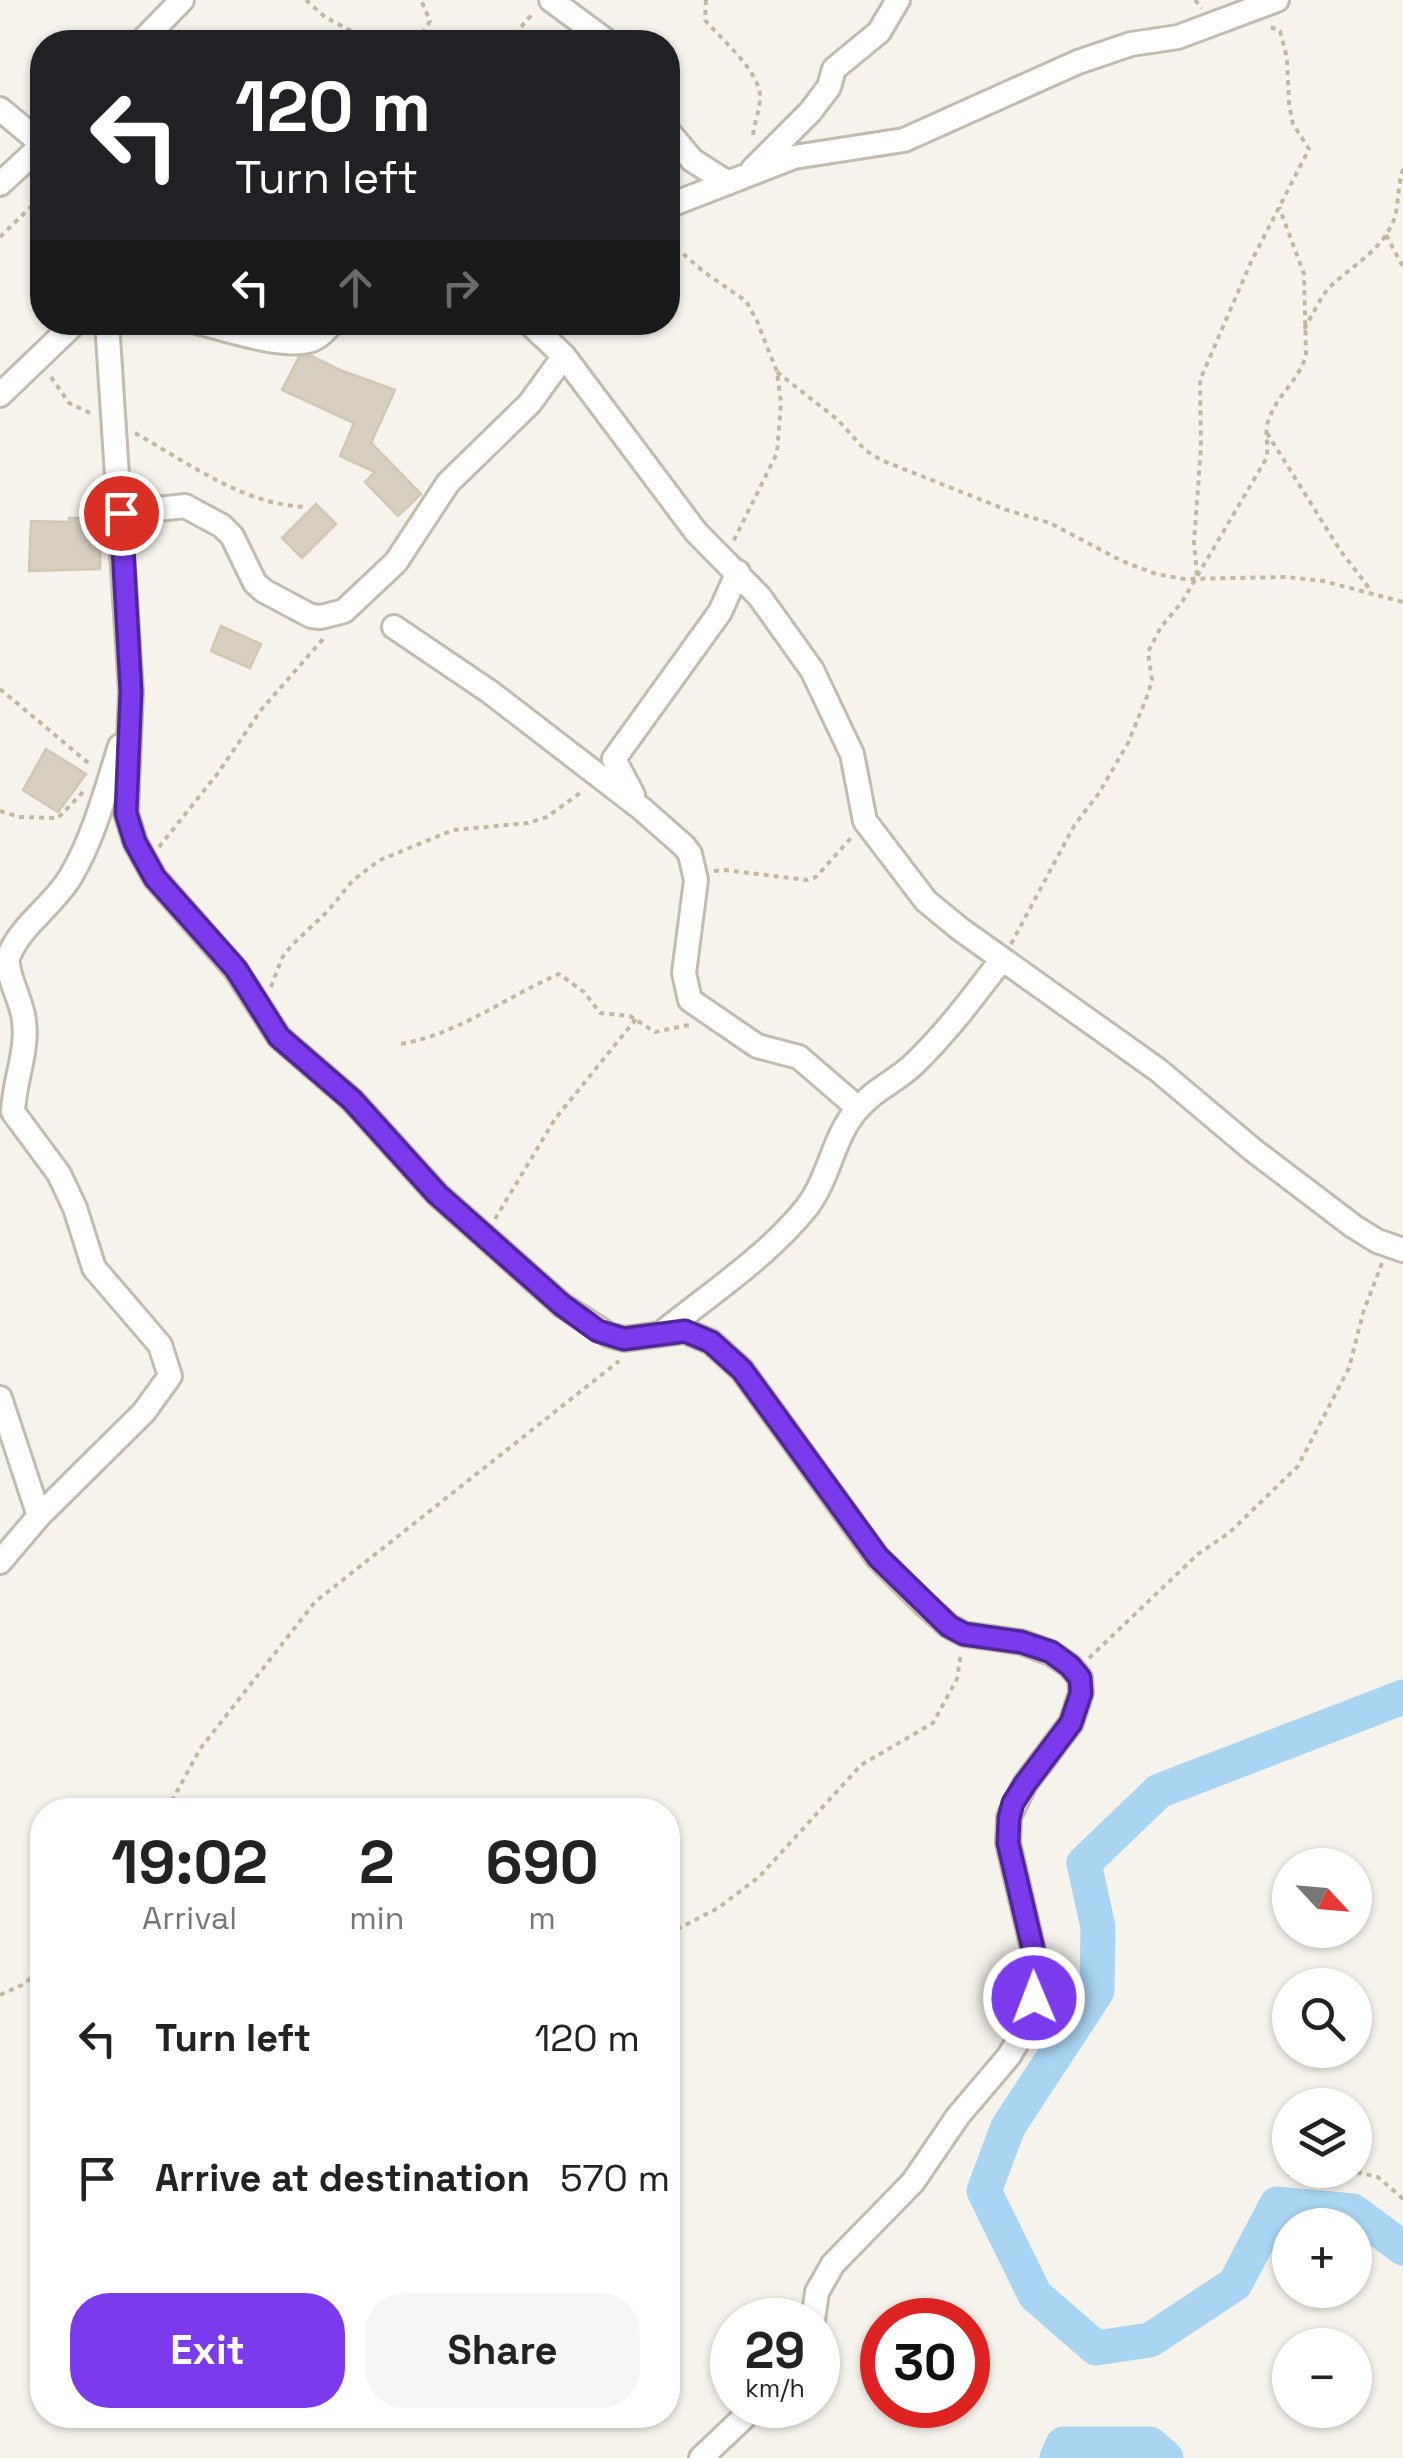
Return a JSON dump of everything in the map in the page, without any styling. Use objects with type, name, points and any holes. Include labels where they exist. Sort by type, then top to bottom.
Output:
[{"type":"street","points":[[153,30],[182,0]]},
{"type":"street","points":[[743,175],[810,112],[829,87],[834,69],[878,32],[898,0]]},
{"type":"street","points":[[545,2],[589,30]]},
{"type":"street","points":[[680,201],[813,152],[904,140],[1078,62],[1131,44],[1178,37],[1270,3]]},
{"type":"street","points":[[0,109],[30,135]]},
{"type":"street","points":[[680,145],[692,160],[743,175]]},
{"type":"street","points":[[0,184],[30,156]]},
{"type":"street","points":[[0,395],[63,335]]},
{"type":"street","points":[[108,335],[131,691],[126,813],[135,842],[155,878],[236,969],[279,1037],[352,1100],[437,1194],[562,1305],[598,1331],[624,1339],[685,1331],[711,1342],[742,1370],[878,1557],[924,1605],[964,1634],[1021,1642],[1051,1652],[1080,1678],[1081,1693],[1071,1723],[1025,1784],[1009,1818],[1008,1843],[1038,1970],[1025,2028],[1009,2056],[958,2116],[914,2182],[824,2276],[818,2298]]},
{"type":"street","points":[[248,335],[306,342],[320,335]]},
{"type":"street","points":[[542,335],[564,356],[696,532],[759,596],[812,670],[852,754],[864,821],[926,901],[1158,1070],[1252,1150],[1352,1226],[1395,1247]]},
{"type":"street","points":[[121,513],[176,505],[201,512],[232,536],[255,583],[264,592],[311,616],[344,611],[396,562],[440,492],[530,403],[564,356]]},
{"type":"street","points":[[642,809],[614,759],[720,612],[731,566]]},
{"type":"street","points":[[394,627],[490,692],[684,846],[696,880],[684,973],[686,994],[695,1007],[758,1046],[799,1057],[858,1108]]},
{"type":"street","points":[[0,1562],[39,1516],[144,1412],[170,1376],[160,1345],[94,1268],[59,1174],[13,1112],[25,1046],[19,993],[8,972],[8,957],[19,938],[70,878],[87,842],[128,724]]},
{"type":"street","points":[[663,1332],[766,1249],[806,1209],[824,1178],[845,1126],[858,1108],[882,1085],[898,1079],[926,1052],[1002,959]]},
{"type":"street","points":[[0,1398],[39,1516]]},
{"type":"street","points":[[701,2458],[732,2428]]},
{"type":"path","points":[[306,0],[325,17],[349,30]]},
{"type":"path","points":[[421,0],[430,24],[426,30]]},
{"type":"path","points":[[706,0],[704,20],[724,45],[740,57],[760,93],[743,175]]},
{"type":"path","points":[[519,30],[545,2]]},
{"type":"path","points":[[1195,577],[1200,380],[1234,298],[1308,150],[1293,124],[1288,104],[1287,58],[1280,31],[1258,15],[1270,3]]},
{"type":"path","points":[[1304,329],[1332,284],[1386,236],[1394,219],[1403,169]]},
{"type":"path","points":[[1002,959],[1074,826],[1128,743],[1152,680],[1148,652],[1266,459],[1269,448],[1265,430],[1274,407],[1303,366],[1304,274],[1279,207]]},
{"type":"path","points":[[0,237],[30,208]]},
{"type":"path","points":[[1386,236],[1403,267]]},
{"type":"path","points":[[680,251],[746,301],[777,372],[782,403],[777,452],[731,566]]},
{"type":"path","points":[[38,359],[69,403],[114,421],[255,500],[308,507]]},
{"type":"path","points":[[777,372],[881,460],[1050,523],[1122,561],[1156,574],[1323,581],[1403,602]]},
{"type":"path","points":[[1265,430],[1340,550],[1372,592]]},
{"type":"path","points":[[147,863],[218,774],[261,710],[304,664],[344,611]]},
{"type":"path","points":[[0,689],[91,766],[99,768],[115,762]]},
{"type":"path","points":[[262,1012],[282,958],[364,869],[453,830],[547,817],[580,796],[596,775]]},
{"type":"path","points":[[0,812],[58,818],[89,782]]},
{"type":"path","points":[[696,880],[725,870],[806,880],[816,877],[864,821]]},
{"type":"path","points":[[401,1044],[424,1040],[460,1025],[517,992],[559,974],[584,992],[600,1013],[636,1019],[655,1032],[713,1018]]},
{"type":"path","points":[[486,1236],[555,1119],[636,1019]]},
{"type":"path","points":[[1074,1670],[1198,1554],[1258,1508],[1298,1466],[1348,1368],[1363,1313],[1395,1247]]},
{"type":"path","points":[[173,1798],[200,1749],[316,1602],[624,1356]]},
{"type":"path","points":[[680,1928],[718,1908],[759,1877],[861,1766],[933,1722],[958,1679],[964,1634]]},
{"type":"path","points":[[0,1995],[30,1980]]},
{"type":"path","points":[[1372,2176],[1403,2199]]},
{"type":"building","points":[[312,356],[395,390],[371,443],[421,494],[398,516],[365,482],[375,472],[340,456],[354,423],[282,390],[299,357]]},
{"type":"building","points":[[316,504],[336,524],[302,558],[282,538]]},
{"type":"building","points":[[69,518],[101,518],[100,569],[29,571],[31,521],[69,522]]},
{"type":"building","points":[[221,626],[261,644],[250,668],[211,651]]},
{"type":"building","points":[[46,749],[86,774],[58,812],[23,790]]},
{"type":"waterway","points":[[1403,1697],[1159,1791],[1084,1863],[1098,1927],[1097,1991],[1008,2127],[984,2191],[1035,2295],[1096,2348],[1150,2340],[1235,2284],[1277,2204],[1353,2211],[1403,2248]]},
{"type":"waterway","points":[[1057,2458],[1063,2444],[1150,2444],[1166,2458]]},
{"type":"route","points":[[121,513],[131,691],[126,813],[135,842],[155,878],[236,969],[279,1037],[352,1100],[437,1194],[562,1305],[598,1331],[624,1339],[685,1331],[711,1342],[742,1370],[878,1557],[949,1626],[964,1634],[1021,1642],[1051,1652],[1080,1678],[1081,1693],[1071,1723],[1025,1784],[1009,1818],[1008,1843],[1038,1970],[1034,1998]]}]
